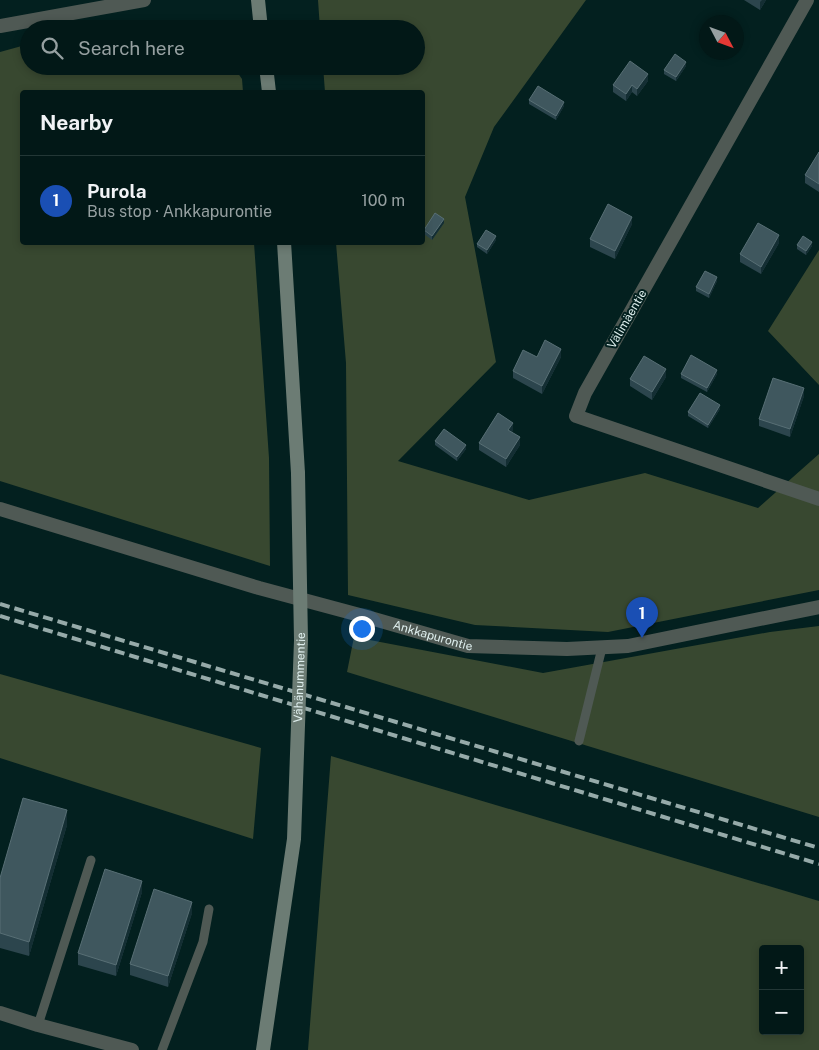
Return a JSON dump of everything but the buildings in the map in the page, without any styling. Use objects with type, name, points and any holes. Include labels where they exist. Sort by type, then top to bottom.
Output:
[{"type":"main road","points":[[258,0],[260,20]]},
{"type":"main road","points":[[267,75],[269,90]]},
{"type":"main road","name":"Vähänummentie","points":[[263,1050],[294,839],[300,640],[298,473],[284,245]]},
{"type":"street","points":[[33,20],[144,0]]},
{"type":"street","name":"Välimäentie","points":[[807,0],[584,393],[576,416],[819,500]]},
{"type":"street","points":[[0,26],[20,22]]},
{"type":"street","name":"Ankkapurontie","points":[[0,509],[259,588],[468,646],[566,649],[628,646],[819,606]]},
{"type":"street","points":[[0,1012],[38,1025],[132,1050]]},
{"type":"lane","points":[[579,741],[602,648]]},
{"type":"lane","points":[[38,1025],[91,860]]},
{"type":"lane","points":[[162,1050],[203,942],[209,909]]},
{"type":"green space","points":[[318,0],[586,0],[494,127],[465,197],[496,362],[398,461],[529,500],[645,473],[758,508],[819,454],[819,590],[608,632],[475,625],[348,595],[346,363],[336,245],[425,245],[425,90],[325,90],[324,75],[425,75],[425,20],[319,20]]},
{"type":"green space","points":[[20,46],[20,75],[239,75],[242,79],[243,90],[20,90],[20,245],[254,245],[269,458],[270,566],[0,481],[0,52]]},
{"type":"green space","points":[[819,250],[819,385],[768,331]]},
{"type":"green space","points":[[819,626],[819,817],[347,672],[354,637],[543,673],[770,632]]},
{"type":"green space","points":[[0,674],[261,748],[253,839],[0,758]]},
{"type":"green space","points":[[331,756],[819,901],[819,1050],[308,1050]]},
{"type":"railway","points":[[0,604],[819,848]]},
{"type":"railway","points":[[0,616],[819,864]]},
{"type":"place","name":"Purola","points":[[642,638]]}]
